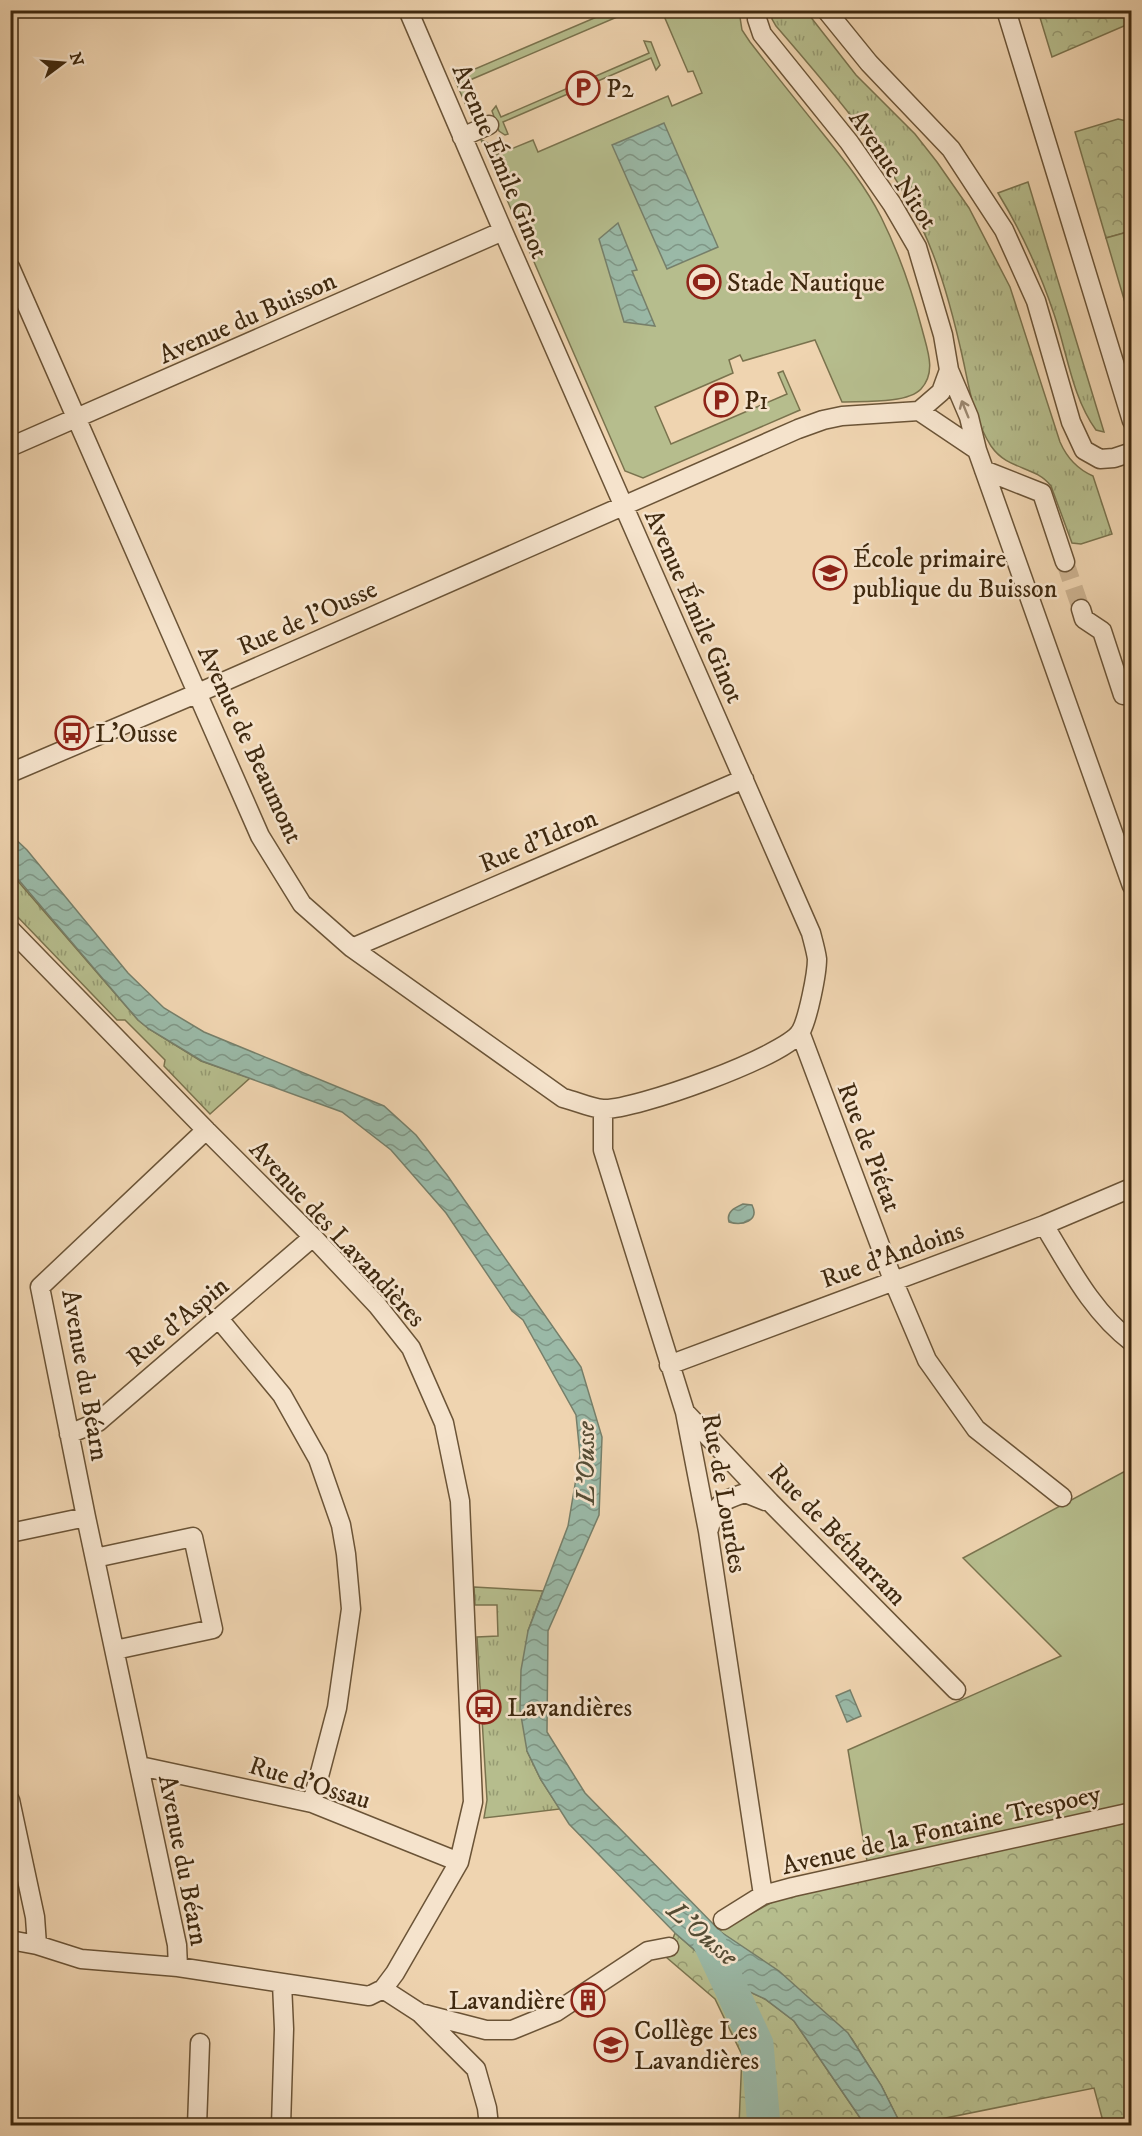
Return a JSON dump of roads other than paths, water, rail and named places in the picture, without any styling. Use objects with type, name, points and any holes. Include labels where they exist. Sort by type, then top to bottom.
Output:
[{"type":"street","name":"Avenue Émile Ginot","points":[[408,10],[811,933],[817,960],[809,1003],[800,1032]]},
{"type":"street","name":"Avenue Nitot","points":[[758,10],[757,19],[762,34],[849,142],[892,204],[917,247],[943,335],[949,370],[969,417],[977,450],[1131,886]]},
{"type":"street","name":"Avenue Nitot","points":[[826,10],[869,63],[951,149],[1004,230],[1036,301],[1071,422],[1084,450],[1100,459],[1114,458],[1131,452]]},
{"type":"street","points":[[1006,10],[1125,380],[1131,421]]},
{"type":"street","points":[[462,137],[489,125]]},
{"type":"street","name":"Avenue du Buisson","points":[[10,447],[503,231]]},
{"type":"street","name":"Avenue de Beaumont","points":[[10,267],[266,846],[302,904],[352,948],[563,1098],[603,1109]]},
{"type":"street","points":[[623,505],[823,420],[842,416],[919,411],[941,392],[949,370]]},
{"type":"street","points":[[919,411],[977,450]]},
{"type":"street","points":[[984,470],[1042,493],[1065,562]]},
{"type":"street","name":"Rue de l'Ousse","points":[[10,773],[198,693],[623,505]]},
{"type":"street","points":[[1081,609],[1084,619],[1102,631],[1123,695]]},
{"type":"street","name":"Rue d'Idron","points":[[352,948],[744,779]]},
{"type":"street","name":"Avenue des Lavandières","points":[[10,929],[377,1305],[411,1348],[444,1423],[460,1501],[473,1802],[459,1862],[395,1973],[383,1989]]},
{"type":"street","points":[[603,1109],[635,1104],[744,1066],[777,1050],[800,1032]]},
{"type":"street","name":"Rue de Piétat","points":[[800,1032],[893,1280],[927,1360],[976,1429],[1062,1497]]},
{"type":"street","name":"Rue de Lourdes","points":[[603,1109],[603,1150],[685,1412],[708,1531],[762,1895]]},
{"type":"street","name":"Avenue du Béarn","points":[[178,1966],[177,1945],[39,1287],[206,1130]]},
{"type":"street","name":"Rue d'Andoins","points":[[669,1365],[1044,1225],[1131,1188]]},
{"type":"street","points":[[1044,1225],[1089,1299],[1131,1342]]},
{"type":"street","name":"Rue d'Aspin","points":[[69,1434],[98,1422],[313,1237]]},
{"type":"street","points":[[219,1319],[282,1395],[318,1458],[341,1525],[351,1609],[337,1708],[312,1803]]},
{"type":"street","name":"Rue de Bétharram","points":[[685,1412],[770,1502],[956,1690]]},
{"type":"street","points":[[708,1531],[714,1510],[728,1498],[745,1492],[770,1502]]},
{"type":"street","points":[[10,1533],[86,1517]]},
{"type":"street","points":[[94,1558],[193,1537],[213,1629],[115,1650]]},
{"type":"street","name":"Rue d'Ossau","points":[[140,1766],[312,1803],[459,1862]]},
{"type":"street","points":[[10,1800],[35,1917],[37,1946]]},
{"type":"street","name":"Avenue de la Fontaine Trespoey","points":[[723,1920],[762,1895],[1131,1812]]},
{"type":"street","points":[[10,1940],[81,1959],[178,1966],[369,1996],[383,1989],[420,2013],[476,2069],[487,2108],[489,2126]]},
{"type":"street","points":[[420,2013],[486,2030],[512,2030],[556,2012],[648,1951],[669,1947]]},
{"type":"street","points":[[280,2126],[284,2029],[282,1983]]},
{"type":"street","points":[[197,2126],[200,2043]]},
{"type":"water","points":[[664,123],[718,247],[667,269],[612,145]]},
{"type":"water","points":[[618,223],[637,270],[632,271],[655,326],[624,322],[599,239]]},
{"type":"water","name":"L'Ousse","points":[[10,834],[27,850],[128,973],[164,1008],[204,1032],[384,1106],[416,1135],[447,1175],[581,1367],[602,1437],[599,1515],[548,1631],[547,1732],[585,1793],[721,1932],[779,1971],[848,2033],[881,2085],[901,2125],[865,2125],[794,2021],[765,1999],[735,1985],[675,1933],[569,1824],[541,1780],[527,1751],[520,1710],[521,1670],[528,1631],[568,1526],[580,1455],[576,1415],[523,1320],[512,1311],[446,1213],[391,1150],[342,1112],[202,1061],[138,1020],[11,871]]},
{"type":"water","points":[[743,1204],[752,1205],[754,1215],[752,1218],[744,1223],[729,1222],[730,1213]]},
{"type":"water","points":[[850,1690],[861,1716],[847,1722],[836,1696]]},
{"type":"waterway","points":[[710,1944],[757,2044],[764,2126]]},
{"type":"tunnel","points":[[1065,562],[1081,609]]},
{"type":"place","name":"P2","points":[[583,88]]},
{"type":"place","name":"Stade Nautique","points":[[704,282]]},
{"type":"place","name":"P1","points":[[721,400]]},
{"type":"place","name":"École primaire publique du Buisson","points":[[830,573]]},
{"type":"place","name":"L'Ousse","points":[[72,733]]},
{"type":"place","name":"Lavandières","points":[[484,1707]]},
{"type":"place","name":"Lavandière","points":[[588,2000]]},
{"type":"place","name":"Collège Les Lavandières","points":[[611,2045]]}]
